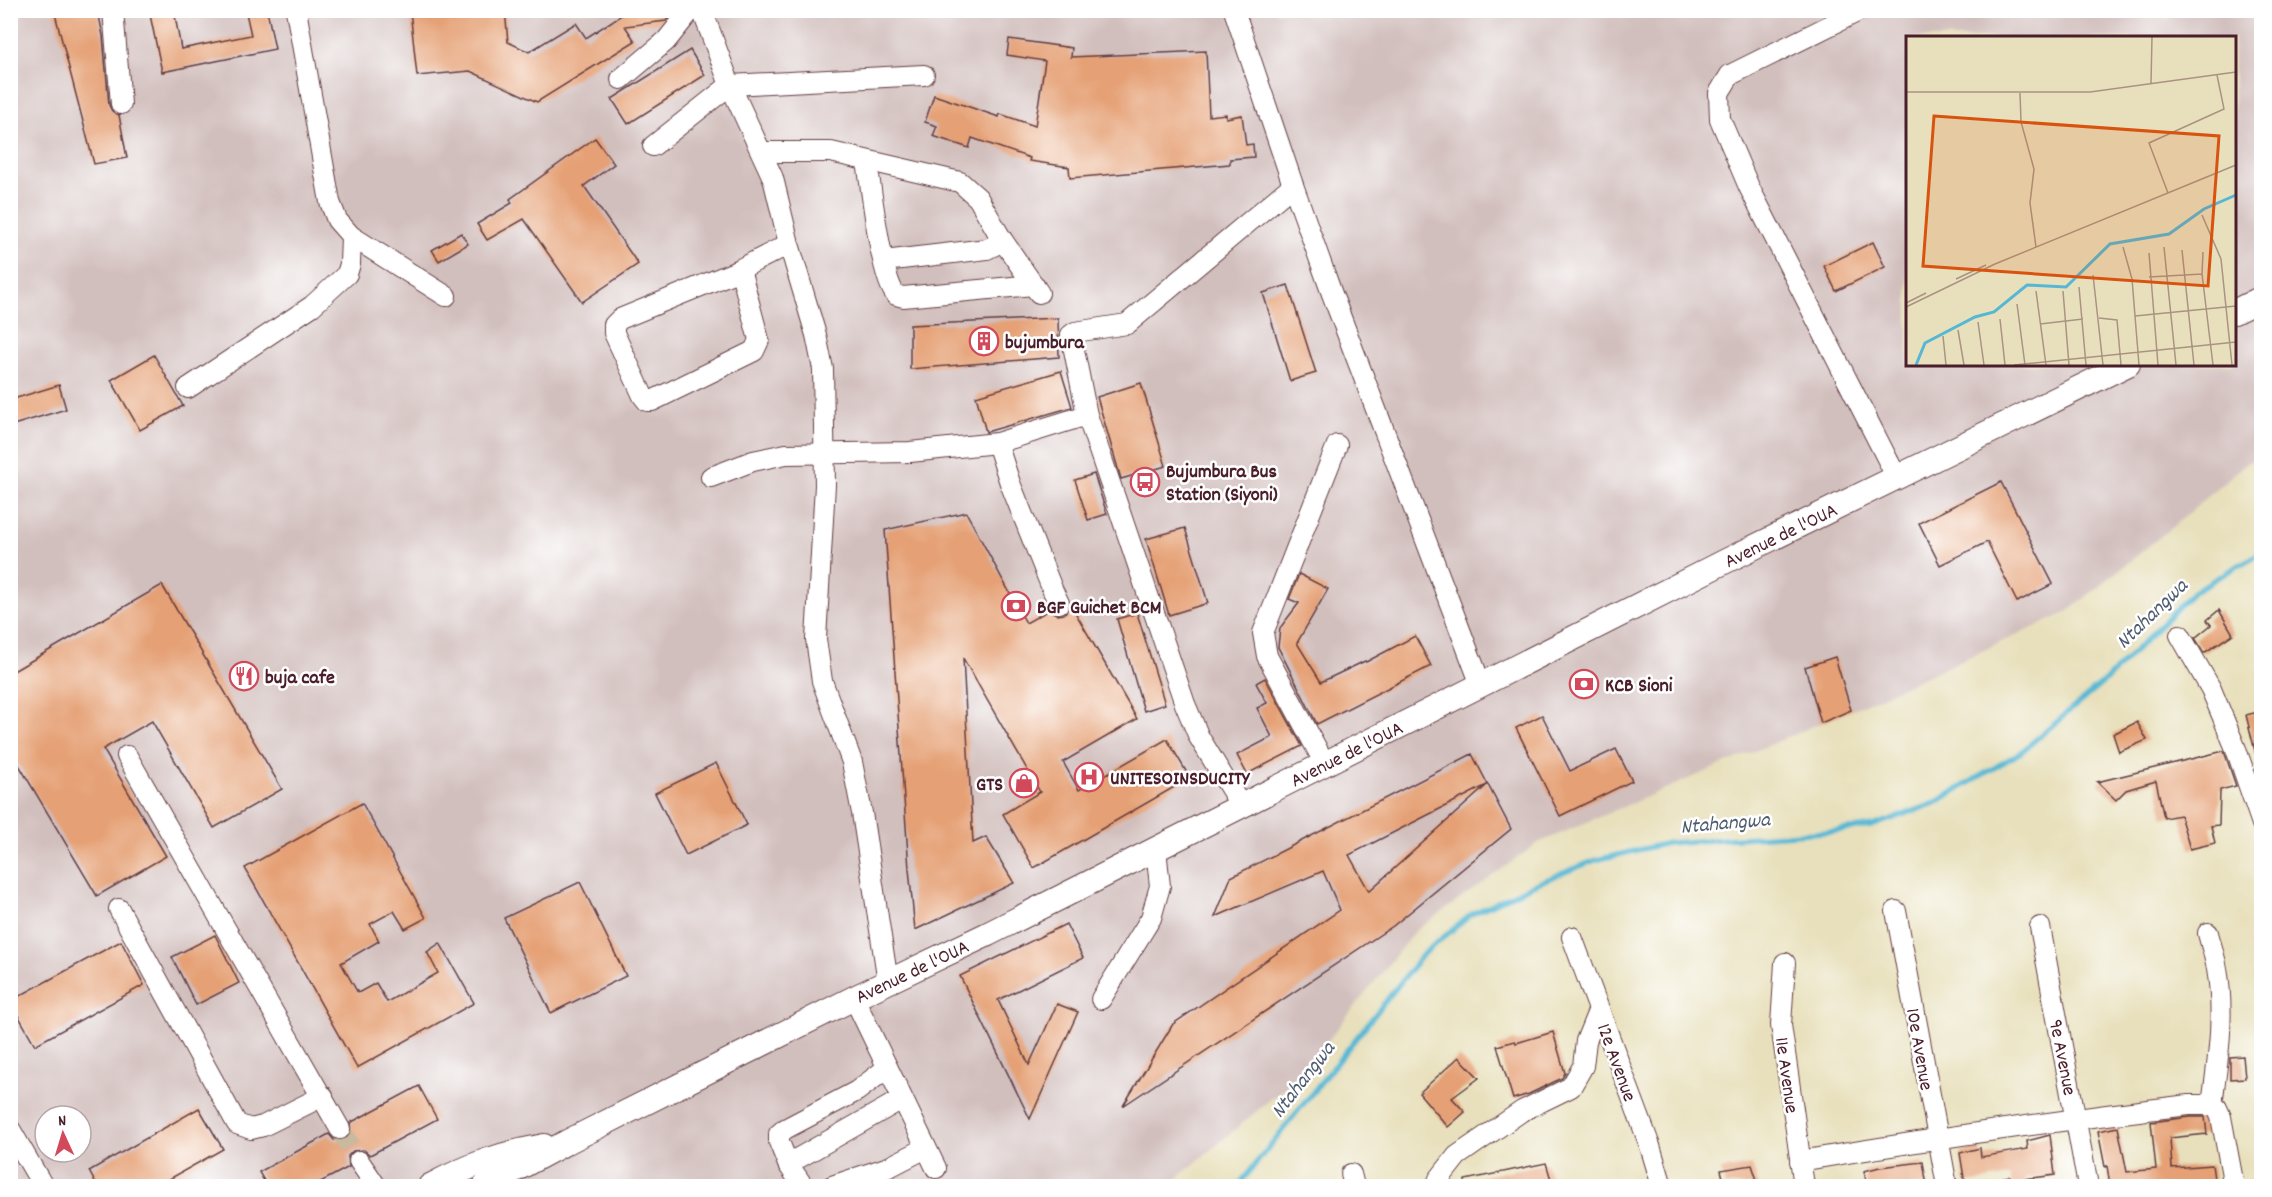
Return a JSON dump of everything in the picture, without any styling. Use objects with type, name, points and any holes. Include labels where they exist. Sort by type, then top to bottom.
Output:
[{"type":"main road","points":[[2236,311],[2262,298]]},
{"type":"main road","name":"Avenue de l'OUA","points":[[485,1186],[567,1142],[1156,849],[1728,560],[2124,366]]},
{"type":"main road","name":"Avenue de l'OUA","points":[[430,1186],[476,1163],[504,1154],[567,1142]]},
{"type":"street","points":[[113,10],[120,104]]},
{"type":"street","points":[[296,10],[330,202],[336,220],[351,236],[446,296]]},
{"type":"street","points":[[621,79],[666,41],[691,10]]},
{"type":"street","points":[[702,10],[730,85],[773,178],[789,244],[816,335],[823,369],[825,485],[816,639],[822,681],[852,762],[888,982]]},
{"type":"street","points":[[1234,10],[1293,185],[1481,685]]},
{"type":"street","points":[[1861,10],[1730,75],[1719,93],[1720,119],[1749,187],[1897,478]]},
{"type":"street","points":[[653,146],[730,85],[924,75]]},
{"type":"street","points":[[762,152],[831,152],[960,182],[978,198],[1001,238],[1037,289],[903,297],[896,294],[892,290],[884,261],[867,161]]},
{"type":"street","points":[[1241,806],[1199,737],[1185,705],[1087,415],[1071,335],[1075,332],[1127,324],[1293,185]]},
{"type":"street","points":[[188,388],[312,306],[347,274],[350,264],[351,236]]},
{"type":"street","points":[[884,261],[987,249],[997,244],[1001,238]]},
{"type":"street","points":[[740,269],[759,340],[758,347],[663,396],[647,401],[642,396],[614,333],[614,325],[620,319],[740,269],[789,244]]},
{"type":"street","points":[[711,477],[753,461],[786,454],[928,451],[997,443],[1087,415]]},
{"type":"street","points":[[997,443],[1010,483],[1059,603]]},
{"type":"street","points":[[1325,764],[1267,656],[1263,633],[1336,445]]},
{"type":"street","points":[[2180,636],[2211,688],[2262,824]]},
{"type":"street","points":[[127,756],[340,1129]]},
{"type":"street","points":[[1101,999],[1151,918],[1160,886],[1156,849]]},
{"type":"street","points":[[119,909],[237,1124],[251,1129],[264,1126],[323,1096]]},
{"type":"street","name":"10e Avenue","points":[[1896,911],[1947,1186]]},
{"type":"street","name":"9e Avenue","points":[[2040,927],[2088,1186]]},
{"type":"street","points":[[2208,933],[2217,970],[2220,1016],[2216,1111],[2234,1186]]},
{"type":"street","name":"12e Avenue","points":[[1572,937],[1650,1146],[1662,1186]]},
{"type":"street","name":"11e Avenue","points":[[1785,963],[1781,1025],[1804,1186]]},
{"type":"street","points":[[854,998],[936,1168]]},
{"type":"street","points":[[1436,1186],[1457,1156],[1522,1111],[1571,1087],[1583,1066],[1586,1041],[1599,1009]]},
{"type":"street","points":[[802,1186],[788,1164],[779,1142],[779,1134],[856,1090],[887,1068]]},
{"type":"street","points":[[788,1164],[902,1099]]},
{"type":"street","points":[[1800,1161],[2076,1118],[2189,1105],[2216,1111]]},
{"type":"street","points":[[10,1129],[44,1186]]},
{"type":"street","points":[[832,1186],[889,1167],[926,1148]]},
{"type":"street","points":[[359,1161],[376,1186]]},
{"type":"shaded area","points":[[10,11],[2261,11],[2261,455],[2246,463],[2188,514],[2066,613],[1851,710],[1538,843],[1414,932],[1303,1072],[1168,1186],[11,1186]]},
{"type":"building","points":[[54,10],[98,10],[103,36],[109,105],[112,111],[119,115],[127,158],[94,164]]},
{"type":"building","points":[[149,10],[174,10],[181,49],[251,35],[246,13],[267,10],[275,49],[162,72]]},
{"type":"building","points":[[410,10],[505,10],[508,42],[529,52],[576,23],[586,38],[629,10],[675,10],[666,21],[625,26],[635,41],[537,102],[470,71],[417,76]]},
{"type":"building","points":[[1009,39],[1072,48],[1071,57],[1206,51],[1209,116],[1226,114],[1226,118],[1242,115],[1246,145],[1253,144],[1254,157],[1230,159],[1230,164],[1070,178],[1069,167],[1029,161],[1030,158],[972,138],[969,148],[933,136],[937,126],[925,122],[934,95],[999,117],[1000,114],[1035,126],[1045,61],[1007,55]]},
{"type":"building","points":[[690,50],[705,75],[628,124],[612,99]]},
{"type":"building","points":[[595,138],[614,164],[584,186],[638,264],[582,302],[524,219],[487,240],[477,224],[512,203],[510,199]]},
{"type":"building","points":[[461,233],[468,244],[439,261],[432,250]]},
{"type":"building","points":[[1873,242],[1885,267],[1836,291],[1824,266]]},
{"type":"building","points":[[1288,285],[1316,373],[1290,381],[1263,293]]},
{"type":"building","name":"bujumbura","points":[[1058,318],[1059,357],[910,369],[910,325]]},
{"type":"building","points":[[154,355],[183,406],[140,430],[111,380]]},
{"type":"building","points":[[1061,371],[1072,407],[986,432],[976,396]]},
{"type":"building","points":[[1141,383],[1166,466],[1121,479],[1097,397]]},
{"type":"building","points":[[59,385],[66,409],[10,426],[10,400]]},
{"type":"building","points":[[1094,474],[1107,514],[1088,520],[1075,480]]},
{"type":"building","points":[[2001,482],[2053,584],[2017,602],[1987,542],[1940,565],[1919,523]]},
{"type":"building","points":[[966,512],[1026,623],[1049,610],[1058,615],[1064,614],[1071,605],[1137,719],[1063,762],[1079,790],[1167,739],[1190,778],[1034,868],[1003,814],[1040,792],[963,658],[973,843],[986,837],[1014,883],[915,930],[885,530]]},
{"type":"building","points":[[1185,528],[1208,603],[1169,615],[1146,539]]},
{"type":"building","points":[[1299,574],[1328,589],[1297,643],[1321,682],[1366,662],[1415,636],[1431,666],[1317,724],[1278,647],[1280,628],[1299,603],[1289,599]]},
{"type":"building","points":[[162,585],[282,789],[214,828],[152,721],[103,749],[166,856],[97,896],[10,750],[10,673]]},
{"type":"building","points":[[2219,610],[2233,634],[2204,653],[2195,638],[2211,625],[2207,620]]},
{"type":"building","points":[[1137,613],[1165,704],[1144,711],[1117,619]]},
{"type":"building","points":[[1835,657],[1851,710],[1821,723],[1805,667]]},
{"type":"building","points":[[1265,678],[1302,746],[1247,774],[1237,755],[1272,737],[1257,708],[1267,703],[1256,683]]},
{"type":"building","points":[[2262,711],[2262,755],[2256,755],[2246,715]]},
{"type":"building","points":[[1542,715],[1570,771],[1616,749],[1632,781],[1560,816],[1516,728]]},
{"type":"building","points":[[2137,722],[2147,740],[2119,752],[2113,734]]},
{"type":"building","points":[[2224,751],[2236,786],[2220,790],[2219,825],[2211,826],[2215,843],[2190,849],[2180,815],[2164,818],[2156,781],[2126,790],[2116,800],[2097,782]]},
{"type":"building","points":[[1472,754],[1511,829],[1393,926],[1123,1106],[1173,1024],[1340,910],[1323,871],[1215,917],[1231,877]],"holes":[[[1487,785],[1369,891],[1349,855]]]},
{"type":"building","points":[[716,763],[747,825],[686,855],[655,793]]},
{"type":"building","points":[[362,803],[426,918],[405,929],[394,911],[370,924],[379,941],[341,963],[358,993],[376,983],[387,1002],[438,973],[427,952],[440,943],[474,1003],[357,1068],[245,868]]},
{"type":"building","points":[[580,882],[626,976],[551,1013],[504,918]]},
{"type":"building","points":[[1066,924],[1083,958],[998,1000],[1029,1065],[1057,1004],[1078,1012],[1030,1119],[960,976]]},
{"type":"building","points":[[215,935],[239,983],[196,1005],[172,957]]},
{"type":"building","points":[[121,941],[144,985],[35,1045],[10,1001]]},
{"type":"building","points":[[1553,1032],[1565,1073],[1562,1078],[1513,1099],[1497,1046]]},
{"type":"building","points":[[2243,1056],[2245,1078],[2230,1079],[2230,1057]]},
{"type":"building","points":[[1459,1057],[1479,1078],[1452,1098],[1465,1112],[1448,1127],[1419,1093]]},
{"type":"building","points":[[419,1086],[437,1119],[370,1155],[364,1150],[353,1151],[348,1156],[349,1167],[313,1186],[267,1186],[259,1172],[329,1134],[334,1140],[345,1140],[351,1135],[350,1123]]},
{"type":"building","points":[[199,1108],[223,1149],[157,1186],[97,1186],[89,1171]]},
{"type":"building","points":[[2205,1117],[2207,1134],[2170,1138],[2172,1168],[2212,1165],[2215,1186],[2110,1186],[2098,1131],[2118,1127],[2127,1172],[2156,1169],[2151,1122]]},
{"type":"building","points":[[2050,1135],[2055,1175],[2025,1179],[2027,1186],[2012,1186],[2010,1176],[1965,1184],[1960,1153],[1980,1148],[1981,1157],[2028,1149],[2027,1141]]},
{"type":"building","points":[[1923,1162],[1927,1186],[1867,1186],[1864,1171]]},
{"type":"building","points":[[1546,1163],[1553,1186],[1465,1186],[1465,1180]]},
{"type":"building","points":[[1752,1165],[1759,1186],[1725,1186],[1721,1170]]},
{"type":"waterway","name":"Ntahangwa","points":[[1238,1186],[1424,953],[1472,914],[1535,884],[1596,860],[1668,843],[1827,832],[1872,826],[1933,804],[2021,752],[2106,680],[2193,592],[2262,552]]},
{"type":"tunnel","points":[[340,1129],[359,1161]]},
{"type":"place","name":"bujumbura","points":[[984,341]]},
{"type":"place","name":"Bujumbura Bus Station (Siyoni)","points":[[1145,482]]},
{"type":"place","name":"BGF Guichet BCM","points":[[1016,606]]},
{"type":"place","name":"buja cafe","points":[[244,676]]},
{"type":"place","name":"KCB Sioni","points":[[1584,684]]},
{"type":"place","name":"UNITESOINSDUCITY","points":[[1089,777]]},
{"type":"place","name":"GTS","points":[[1024,783]]}]
